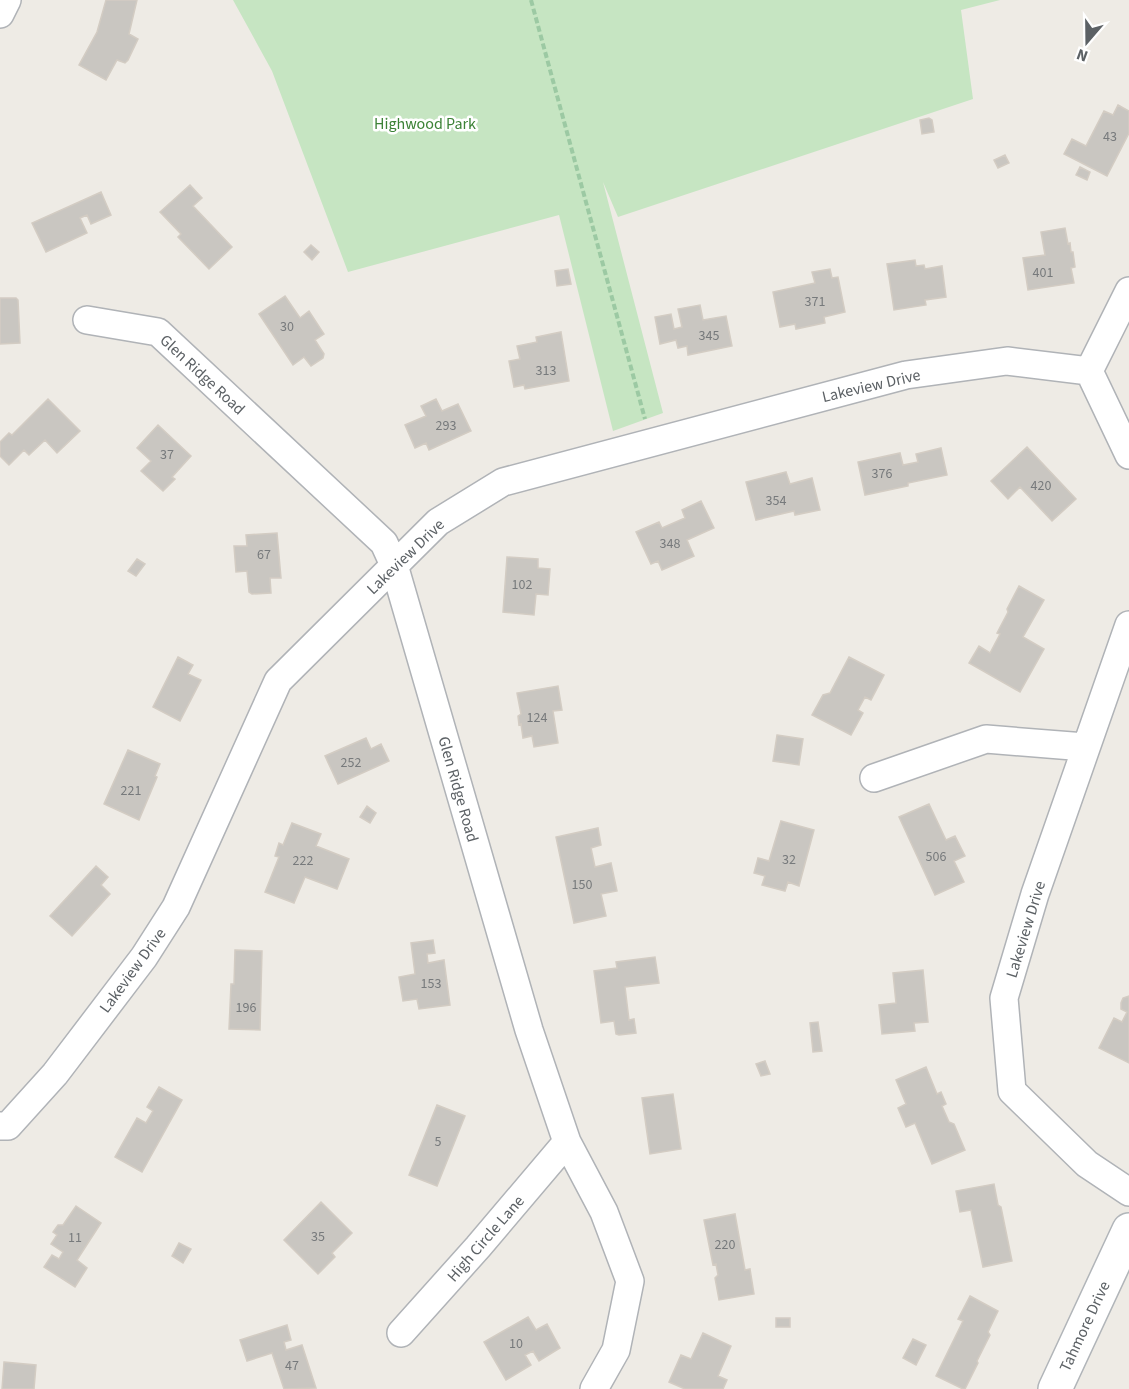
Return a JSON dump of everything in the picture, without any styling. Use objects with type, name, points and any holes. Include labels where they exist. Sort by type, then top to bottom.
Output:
[{"type":"street","points":[[0,14],[8,0]]},
{"type":"street","points":[[1129,291],[1089,370],[1129,455]]},
{"type":"street","name":"Glen Ridge Road","points":[[87,320],[158,332],[384,543],[394,565],[526,1018],[567,1142],[604,1212],[630,1281],[616,1350],[594,1389]]},
{"type":"street","name":"Lakeview Drive","points":[[3,1132],[55,1074],[144,957],[176,907],[278,681],[438,522],[503,482],[906,375],[1007,361],[1089,370]]},
{"type":"street","name":"Lakeview Drive","points":[[1129,625],[1035,894],[1004,998],[1012,1091],[1087,1164],[1129,1192]]},
{"type":"street","points":[[874,778],[986,739],[1085,747]]},
{"type":"street","name":"High Circle Lane","points":[[401,1333],[567,1142]]},
{"type":"street","name":"Tahmore Drive","points":[[1055,1389],[1129,1230]]},
{"type":"path","points":[[531,0],[651,442]]},
{"type":"green space","name":"Highwood Park","points":[[233,0],[1000,0],[961,10],[973,99],[618,217],[603,182],[663,413],[613,431],[559,215],[348,272],[272,71]]},
{"type":"building","points":[[106,0],[137,0],[129,34],[138,39],[128,60],[125,63],[117,60],[106,80],[79,65],[97,32]]},
{"type":"building","points":[[1118,105],[1129,111],[1129,133],[1107,176],[1064,154],[1072,139],[1086,146],[1104,111],[1113,115]]},
{"type":"building","points":[[929,118],[932,120],[934,132],[922,134],[920,120]]},
{"type":"building","points":[[1005,155],[1009,163],[998,168],[994,160]]},
{"type":"building","points":[[1080,167],[1090,172],[1087,180],[1076,175]]},
{"type":"building","points":[[190,185],[202,198],[193,206],[232,247],[209,269],[178,237],[181,234],[160,212]]},
{"type":"building","points":[[101,192],[111,215],[91,224],[87,215],[80,218],[87,233],[46,252],[32,223]]},
{"type":"building","points":[[1065,228],[1068,244],[1070,243],[1071,252],[1073,252],[1075,267],[1071,268],[1074,283],[1028,290],[1023,258],[1045,255],[1041,232]]},
{"type":"building","points":[[311,245],[319,252],[312,260],[304,252]]},
{"type":"building","points":[[915,260],[916,266],[924,265],[925,269],[942,266],[946,297],[925,300],[926,305],[894,310],[887,264]]},
{"type":"building","points":[[568,269],[571,284],[557,286],[555,271]]},
{"type":"building","points":[[830,269],[832,278],[838,277],[845,312],[824,317],[825,323],[796,329],[795,324],[780,327],[773,292],[815,283],[812,272]]},
{"type":"building","points":[[285,296],[300,318],[309,311],[324,334],[315,340],[324,354],[323,358],[311,366],[304,357],[293,365],[259,314]]},
{"type":"building","points":[[0,298],[18,300],[20,343],[0,344]]},
{"type":"building","points":[[700,305],[703,320],[726,316],[732,346],[688,355],[687,346],[678,348],[676,340],[660,344],[655,317],[671,314],[674,329],[682,327],[678,309]]},
{"type":"building","points":[[561,332],[569,381],[525,389],[524,385],[514,387],[509,361],[520,359],[517,346],[537,342],[536,337]]},
{"type":"building","points":[[48,399],[80,431],[57,453],[45,440],[29,455],[24,450],[9,465],[0,456],[0,442],[9,433],[12,435]]},
{"type":"building","points":[[436,399],[442,411],[458,404],[471,431],[429,450],[426,443],[415,448],[405,425],[426,416],[421,406]]},
{"type":"building","points":[[158,425],[191,456],[172,477],[175,479],[163,491],[141,471],[151,461],[137,448]]},
{"type":"building","points":[[1027,447],[1076,499],[1052,521],[1020,487],[1008,499],[991,481]]},
{"type":"building","points":[[941,448],[947,475],[865,495],[858,462],[900,453],[903,465],[918,462],[916,454]]},
{"type":"building","points":[[786,472],[790,484],[812,478],[820,510],[795,515],[794,511],[756,520],[746,482]]},
{"type":"building","points":[[701,501],[714,528],[687,540],[694,556],[662,570],[658,561],[651,564],[636,532],[659,522],[662,528],[685,518],[682,510]]},
{"type":"building","points":[[277,533],[281,578],[270,578],[271,593],[252,594],[249,592],[247,571],[236,572],[234,546],[247,546],[246,535]]},
{"type":"building","points":[[507,557],[538,559],[538,568],[550,569],[548,595],[536,594],[534,615],[503,612]]},
{"type":"building","points":[[137,559],[145,564],[136,576],[128,571]]},
{"type":"building","points":[[1019,586],[1044,600],[1023,637],[1044,649],[1020,692],[969,663],[979,646],[990,653],[1000,634],[997,633],[1008,612],[1007,609]]},
{"type":"building","points":[[178,657],[193,665],[188,674],[201,680],[180,721],[153,707]]},
{"type":"building","points":[[849,657],[884,675],[871,700],[865,697],[858,710],[863,713],[851,735],[812,715],[823,695],[830,693]]},
{"type":"building","points":[[558,686],[562,710],[553,711],[558,743],[534,747],[532,736],[523,738],[521,724],[519,725],[518,716],[521,714],[517,693]]},
{"type":"building","points":[[777,735],[803,739],[799,765],[773,761]]},
{"type":"building","points":[[366,738],[371,749],[381,744],[389,761],[338,784],[325,756]]},
{"type":"building","points":[[128,750],[160,764],[139,820],[104,804]]},
{"type":"building","points":[[929,804],[946,840],[955,836],[965,856],[954,861],[964,882],[935,895],[899,817]]},
{"type":"building","points":[[367,806],[376,813],[370,823],[360,817]]},
{"type":"building","points":[[781,821],[814,830],[799,886],[788,882],[785,891],[762,885],[765,876],[754,873],[758,858],[769,861]]},
{"type":"building","points":[[292,823],[321,834],[316,846],[349,859],[337,889],[305,877],[294,903],[265,892],[279,857],[275,856],[279,843],[283,845]]},
{"type":"building","points":[[598,828],[601,845],[591,848],[595,867],[611,863],[617,891],[601,894],[606,916],[574,923],[556,837]]},
{"type":"building","points":[[96,866],[108,877],[101,885],[110,894],[72,936],[50,916]]},
{"type":"building","points":[[433,940],[435,953],[427,954],[428,963],[444,960],[450,1005],[419,1009],[417,999],[403,1001],[399,977],[415,974],[411,943]]},
{"type":"building","points":[[235,950],[262,951],[260,1030],[229,1029]]},
{"type":"building","points":[[655,957],[659,983],[625,987],[629,1020],[634,1019],[636,1033],[616,1034],[614,1021],[601,1023],[594,971],[617,968],[616,962]]},
{"type":"building","points":[[923,970],[928,1022],[914,1023],[915,1031],[882,1034],[879,1005],[896,1003],[893,973]]},
{"type":"building","points":[[1129,996],[1129,1063],[1099,1048],[1114,1018],[1122,1022],[1127,1012],[1121,1009],[1121,1003],[1123,998]]},
{"type":"building","points":[[818,1022],[822,1051],[813,1052],[810,1023]]},
{"type":"building","points":[[765,1061],[770,1074],[761,1076],[756,1064]]},
{"type":"building","points":[[926,1067],[937,1094],[941,1092],[946,1104],[942,1106],[949,1122],[954,1124],[965,1150],[932,1164],[915,1123],[906,1127],[898,1108],[906,1104],[896,1080]]},
{"type":"building","points":[[159,1087],[182,1100],[142,1172],[115,1157],[137,1118],[146,1123],[153,1111],[147,1107]]},
{"type":"building","points":[[673,1094],[681,1149],[650,1154],[642,1098]]},
{"type":"building","points":[[437,1105],[465,1116],[437,1186],[409,1175]]},
{"type":"building","points":[[994,1184],[1012,1261],[983,1267],[971,1210],[960,1212],[956,1191]]},
{"type":"building","points":[[321,1202],[352,1233],[332,1253],[335,1257],[318,1274],[284,1240]]},
{"type":"building","points":[[76,1206],[101,1223],[77,1260],[87,1268],[75,1287],[44,1267],[52,1255],[59,1259],[63,1252],[51,1244],[57,1235],[53,1232],[58,1225],[63,1225]]},
{"type":"building","points":[[735,1214],[745,1270],[750,1269],[754,1294],[719,1300],[715,1278],[718,1275],[716,1264],[713,1265],[704,1220]]},
{"type":"building","points":[[179,1243],[191,1249],[183,1263],[172,1256]]},
{"type":"building","points":[[970,1296],[998,1311],[978,1363],[963,1389],[936,1376],[963,1321],[958,1319]]},
{"type":"building","points":[[528,1317],[536,1330],[547,1324],[560,1348],[539,1361],[533,1351],[525,1355],[531,1365],[506,1380],[484,1342]]},
{"type":"building","points":[[776,1318],[790,1318],[790,1327],[776,1327]]},
{"type":"building","points":[[287,1325],[291,1340],[284,1342],[286,1350],[302,1345],[316,1388],[284,1389],[272,1353],[247,1361],[240,1340]]},
{"type":"building","points":[[703,1333],[731,1346],[718,1376],[727,1380],[723,1389],[685,1389],[669,1382],[681,1355],[691,1359]]},
{"type":"building","points":[[913,1339],[926,1345],[916,1365],[903,1358]]},
{"type":"building","points":[[4,1362],[36,1365],[34,1389],[2,1389]]}]
